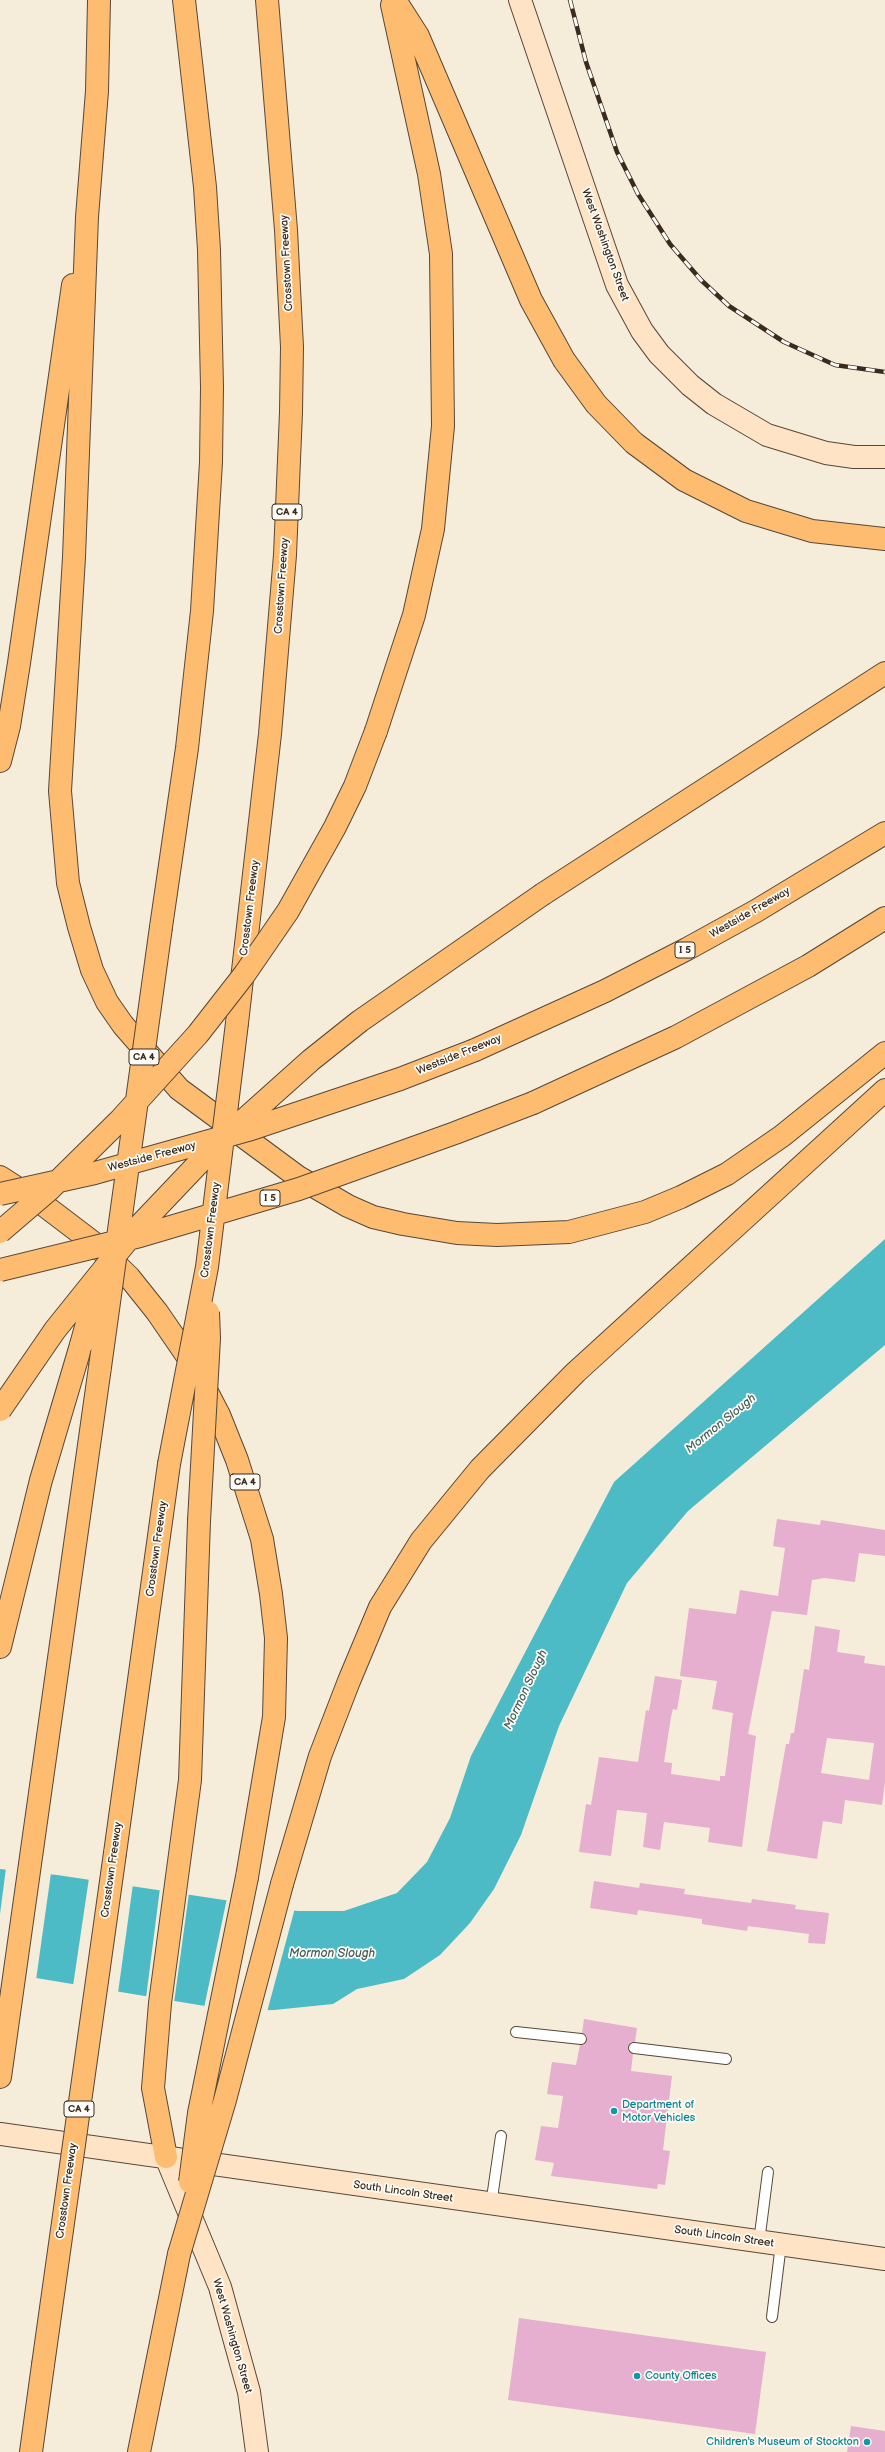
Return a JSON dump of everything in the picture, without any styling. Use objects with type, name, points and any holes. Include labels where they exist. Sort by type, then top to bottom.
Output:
[{"type":"highway","points":[[99,0],[97,90],[87,217],[74,549],[60,791],[62,832],[68,884],[92,970],[107,1002],[123,1025],[179,1089],[298,1177],[348,1206],[373,1216],[457,1233],[497,1235],[569,1232],[645,1212],[681,1197],[727,1174],[782,1136],[885,1053]]},
{"type":"highway","name":"CA 4","points":[[0,2077],[187,748],[202,611],[211,462],[212,387],[209,250],[205,187],[184,0]]},
{"type":"highway","name":"Crosstown Freeway","points":[[31,2452],[169,1464],[207,1267],[237,1023],[271,718],[285,554],[292,347],[286,230],[267,0]]},
{"type":"highway","points":[[0,1232],[49,1190],[121,1119],[198,1034],[244,975],[288,911],[314,867],[355,786],[376,731],[414,615],[433,529],[443,426],[441,254],[429,174],[390,0]]},
{"type":"highway","points":[[395,0],[418,36],[531,300],[564,360],[596,404],[634,443],[684,480],[746,511],[812,531],[885,539]]},
{"type":"highway","points":[[0,761],[9,726],[19,664],[71,291],[87,217]]},
{"type":"highway","points":[[0,1410],[55,1330],[140,1225],[216,1146],[311,1060],[410,984],[543,894],[885,673]]},
{"type":"highway","name":"Westside Freeway","points":[[0,1194],[95,1173],[248,1130],[400,1079],[475,1050],[585,1001],[687,949],[756,912],[885,833]]},
{"type":"highway","name":"I 5","points":[[0,1270],[140,1236],[299,1189],[434,1141],[532,1103],[690,1030],[808,966],[885,918]]},
{"type":"highway","points":[[179,2254],[225,2100],[282,1884],[320,1756],[380,1607],[422,1541],[480,1469],[576,1372],[885,1090]]},
{"type":"highway","name":"CA 4","points":[[0,1177],[45,1206],[95,1244],[129,1276],[157,1312],[192,1364],[219,1415],[237,1460],[262,1539],[271,1594],[276,1638],[274,1717],[247,1877],[199,2113],[179,2254],[139,2452]]},
{"type":"highway","points":[[0,1647],[41,1480],[126,1187]]},
{"type":"highway","points":[[166,2157],[153,2088],[160,2003],[190,1780],[199,1521],[209,1338],[207,1267]]},
{"type":"street","name":"West Washington Street","points":[[520,0],[617,285],[642,331],[659,354],[690,386],[714,404],[767,435],[826,453],[854,457],[885,457]]},
{"type":"street","name":"South Lincoln Street","points":[[0,2134],[491,2205],[885,2259]]},
{"type":"street","name":"West Washington Street","points":[[166,2157],[220,2287],[249,2392],[257,2452]]},
{"type":"lane","points":[[516,2032],[581,2038]]},
{"type":"lane","points":[[634,2048],[726,2059]]},
{"type":"lane","points":[[491,2205],[501,2136]]},
{"type":"lane","points":[[759,2242],[768,2172]]},
{"type":"lane","points":[[772,2316],[781,2244]]},
{"type":"water","name":"Mormon Slough","points":[[885,1239],[885,1345],[688,1511],[627,1583],[559,1726],[521,1835],[494,1889],[470,1923],[440,1955],[404,1979],[357,1989],[333,2004],[274,2010],[235,2011],[0,1972],[0,1869],[57,1875],[298,1911],[344,1911],[397,1893],[427,1862],[450,1818],[471,1756],[614,1482]]},
{"type":"pier","points":[[6,1868],[51,1873],[36,1980],[0,1974],[0,1914]]},
{"type":"pier","points":[[89,1878],[133,1884],[118,1993],[73,1986]]},
{"type":"pier","points":[[160,1888],[189,1893],[174,2003],[146,1998]]},
{"type":"pier","points":[[227,1898],[295,1908],[267,2012],[235,2013],[204,2008]]},
{"type":"building","points":[[777,1519],[820,1525],[821,1520],[885,1530],[885,1556],[859,1553],[855,1582],[825,1578],[812,1580],[807,1615],[772,1611],[748,1734],[756,1736],[742,1847],[708,1842],[710,1828],[664,1822],[660,1850],[643,1847],[647,1813],[617,1810],[611,1856],[579,1852],[586,1804],[591,1805],[599,1757],[638,1762],[646,1710],[649,1711],[655,1676],[682,1680],[677,1710],[673,1709],[671,1717],[664,1762],[672,1763],[671,1774],[720,1781],[720,1776],[725,1776],[733,1713],[712,1709],[717,1681],[680,1676],[689,1608],[736,1614],[740,1590],[778,1596],[785,1548],[773,1546]]},
{"type":"building","points":[[815,1626],[840,1630],[837,1652],[865,1656],[864,1663],[885,1666],[885,1782],[882,1805],[845,1800],[842,1824],[823,1821],[817,1859],[767,1851],[786,1744],[789,1744],[791,1733],[794,1733],[804,1669],[809,1670]],"holes":[[[827,1738],[874,1743],[869,1780],[821,1773]]]},
{"type":"building","points":[[594,1881],[639,1888],[640,1883],[685,1889],[684,1894],[751,1903],[752,1899],[796,1905],[795,1909],[829,1913],[825,1944],[808,1943],[809,1934],[748,1926],[747,1931],[702,1924],[702,1919],[638,1910],[637,1915],[590,1908]]},
{"type":"building","name":"Department of Motor Vehicles","points":[[584,2019],[637,2028],[635,2042],[631,2042],[628,2047],[628,2051],[633,2054],[631,2071],[672,2076],[663,2150],[670,2151],[665,2185],[658,2184],[657,2189],[551,2176],[554,2163],[535,2160],[541,2126],[558,2128],[563,2096],[547,2094],[552,2062],[576,2065],[580,2045],[584,2045],[587,2040],[587,2036],[582,2033]]},
{"type":"building","name":"County Offices","points":[[519,2318],[766,2352],[755,2434],[508,2400]]},
{"type":"building","name":"Children's Museum of Stockton","points":[[851,2426],[885,2431],[885,2452],[847,2452]]},
{"type":"railway","points":[[570,0],[586,62],[617,152],[638,194],[670,244],[701,280],[729,306],[784,342],[835,365],[885,372]]},
{"type":"place","name":"Department of Motor Vehicles","points":[[614,2111]]},
{"type":"place","name":"County Offices","points":[[637,2376]]},
{"type":"place","name":"Children's Museum of Stockton","points":[[867,2442]]}]
